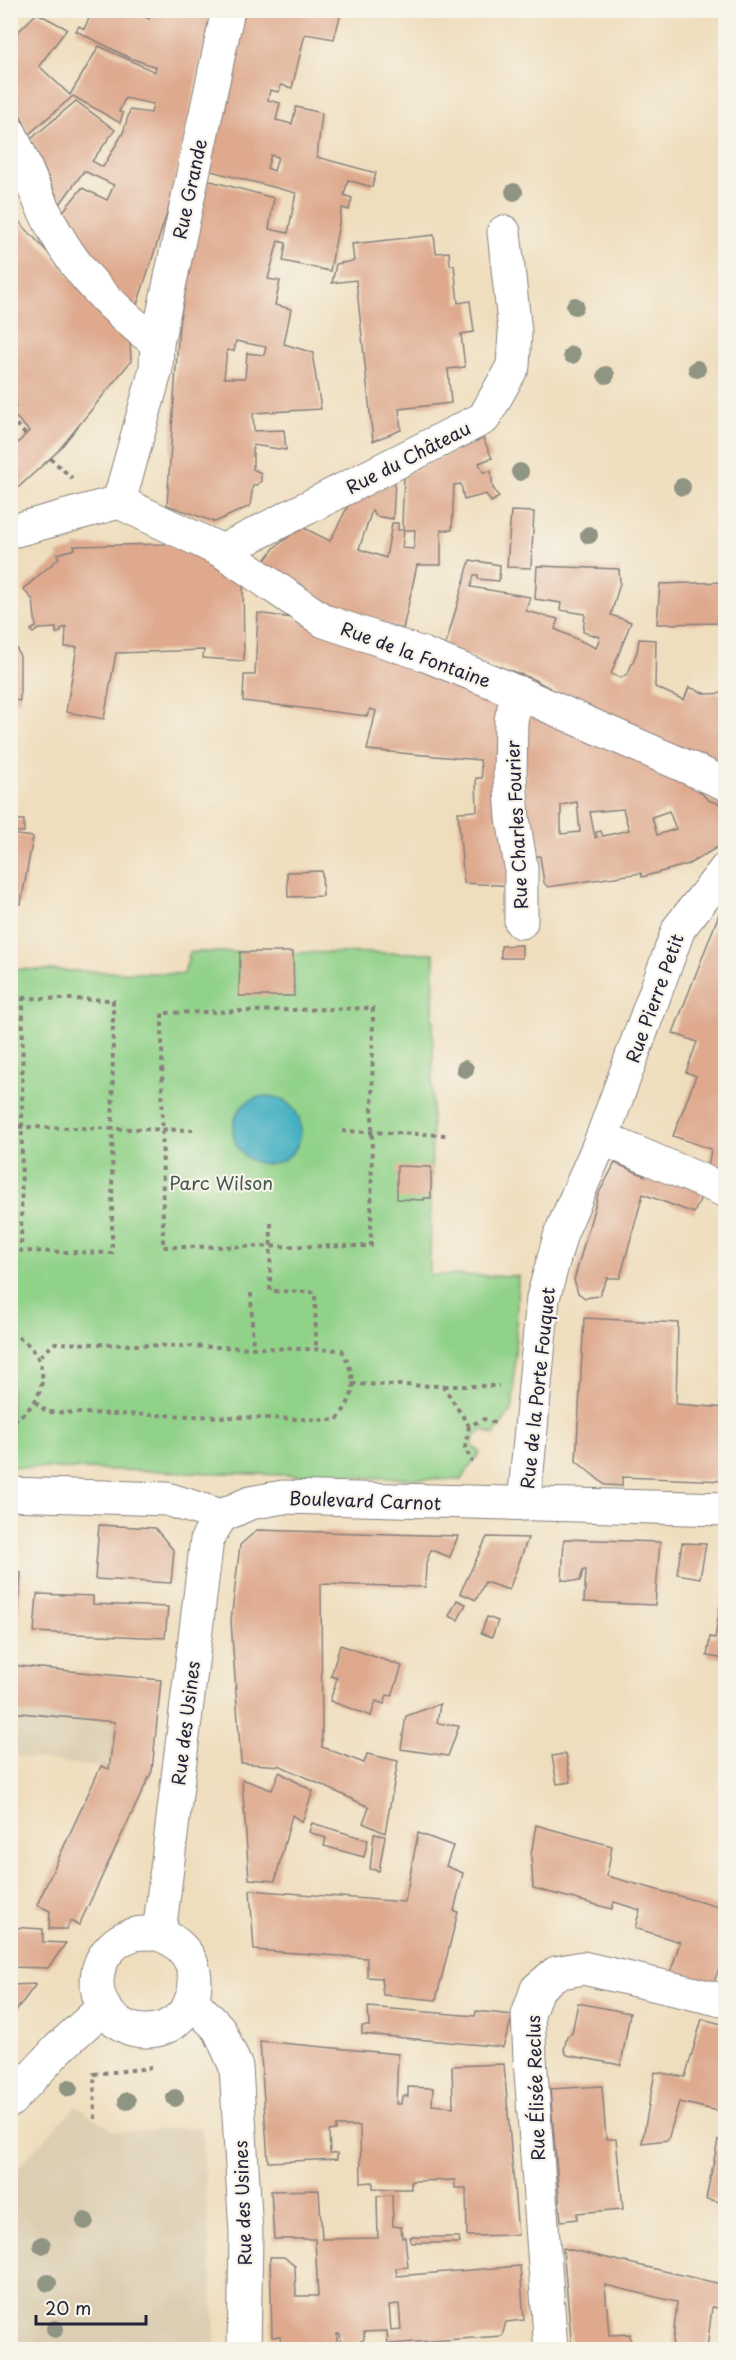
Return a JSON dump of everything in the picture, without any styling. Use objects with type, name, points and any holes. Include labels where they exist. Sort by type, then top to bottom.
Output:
[{"type":"street","name":"Rue Grande","points":[[119,502],[156,356],[228,10]]},
{"type":"street","points":[[10,133],[56,233],[71,257],[156,356]]},
{"type":"street","name":"Rue du Château","points":[[222,550],[484,418],[513,366],[515,333],[504,232]]},
{"type":"street","points":[[12,534],[119,502]]},
{"type":"street","name":"Rue de la Fontaine","points":[[119,502],[222,550],[324,621],[423,654],[518,692],[726,784]]},
{"type":"street","name":"Rue Charles Fourier","points":[[518,692],[511,720],[510,776],[513,818],[521,867],[521,922]]},
{"type":"street","name":"Rue Pierre Petit","points":[[602,1138],[679,928],[726,869]]},
{"type":"street","points":[[602,1138],[726,1191]]},
{"type":"street","name":"Rue de la Porte Fouquet","points":[[524,1504],[543,1298],[561,1233],[602,1138]]},
{"type":"street","points":[[10,1494],[167,1499],[221,1516]]},
{"type":"street","name":"Boulevard Carnot","points":[[221,1516],[250,1503],[283,1497],[726,1509]]},
{"type":"street","name":"Rue des Usines","points":[[159,1934],[207,1539],[221,1516]]},
{"type":"street","points":[[143,1933],[159,1934],[174,1941],[186,1953],[193,1967],[195,1984],[192,2000],[185,2012],[175,2021],[149,2030],[124,2025],[105,2007],[99,1992],[98,1975],[102,1959],[112,1946],[126,1937],[143,1933]]},
{"type":"street","name":"Rue Élisée Reclus","points":[[551,2349],[529,2047],[528,2015],[537,1989],[556,1973],[583,1968],[726,2001]]},
{"type":"street","name":"Rue des Usines","points":[[192,2000],[219,2029],[236,2067],[246,2233],[244,2349]]},
{"type":"street","points":[[12,2097],[58,2049],[105,2007]]},
{"type":"path","points":[[10,418],[25,434]]},
{"type":"path","points":[[10,990],[10,1012]]},
{"type":"path","points":[[24,998],[113,1000],[112,1253],[21,1251],[22,1127],[24,998]]},
{"type":"path","points":[[373,1008],[371,1246],[163,1247],[163,1129],[162,1013],[373,1008]]},
{"type":"path","points":[[11,1124],[22,1127],[193,1130]]},
{"type":"path","points":[[342,1131],[446,1135]]},
{"type":"path","points":[[271,1223],[270,1291],[315,1292],[316,1349]]},
{"type":"path","points":[[251,1293],[253,1348]]},
{"type":"path","points":[[10,1333],[29,1342],[42,1364],[42,1381],[35,1402],[25,1415],[10,1422]]},
{"type":"path","points":[[35,1402],[47,1412],[337,1419],[353,1399],[352,1371],[342,1350],[55,1343],[39,1357]]},
{"type":"path","points":[[352,1384],[501,1386]]},
{"type":"path","points":[[443,1386],[469,1426],[465,1448],[472,1462]]},
{"type":"path","points":[[469,1426],[484,1419],[498,1425]]},
{"type":"path","points":[[95,2119],[94,2074],[151,2068]]},
{"type":"shaded area","points":[[11,1665],[161,1680],[152,1771],[116,1848],[82,1832],[111,1769],[11,1756]]},
{"type":"shaded area","points":[[76,2106],[116,2132],[202,2127],[216,2349],[11,2349],[11,2174]]},
{"type":"green space","name":"Parc Wilson","points":[[190,952],[434,953],[430,1275],[518,1276],[513,1407],[494,1435],[483,1430],[474,1437],[472,1446],[480,1452],[461,1480],[11,1467],[11,969],[184,974]]},
{"type":"water","points":[[267,1096],[280,1099],[291,1106],[298,1117],[301,1130],[298,1143],[291,1154],[280,1161],[267,1164],[254,1161],[243,1154],[236,1143],[233,1130],[236,1117],[243,1106],[254,1099]]},
{"type":"building","points":[[90,10],[143,10],[141,15],[149,19],[152,10],[211,10],[171,201],[135,311],[85,255],[60,215],[82,188],[107,200],[114,185],[84,171],[60,204],[31,139],[76,101],[115,130],[92,161],[103,167],[123,133],[130,110],[151,113],[153,104],[125,98],[119,112],[123,113],[120,123],[73,96],[29,134],[10,92],[10,40],[37,13],[67,29],[39,66],[70,95],[99,46],[155,72],[156,67],[130,58],[76,31],[79,26],[84,29],[92,12]]},
{"type":"building","points":[[244,10],[342,10],[334,39],[305,34],[292,88],[281,85],[279,92],[270,90],[268,100],[280,103],[276,120],[292,124],[296,107],[322,113],[317,157],[376,173],[372,187],[348,180],[344,195],[352,198],[349,210],[342,208],[330,271],[283,261],[286,243],[278,241],[268,279],[280,281],[275,305],[291,309],[284,344],[314,353],[321,409],[253,413],[254,431],[284,430],[286,450],[253,445],[253,469],[261,473],[261,481],[253,485],[250,506],[215,522],[167,505],[179,323],[207,180],[274,198],[269,229],[288,233],[296,193],[207,170],[224,109]],"holes":[[[271,155],[278,157],[274,171],[267,168]],[[236,341],[266,347],[264,355],[247,353],[245,378],[224,378],[227,350],[234,351]]]},
{"type":"building","points":[[10,212],[130,340],[131,361],[58,451],[10,495],[10,436],[18,443],[29,431],[11,412],[16,407],[10,402]]},
{"type":"building","points":[[434,235],[436,253],[449,252],[450,265],[454,265],[458,303],[470,301],[474,332],[461,334],[465,367],[448,369],[451,403],[399,409],[401,430],[373,441],[356,280],[332,283],[336,264],[354,261],[352,244]]},
{"type":"building","points":[[483,438],[492,458],[479,463],[483,472],[491,471],[493,488],[499,497],[491,502],[486,494],[464,500],[461,484],[454,485],[452,530],[441,530],[441,565],[417,565],[403,629],[340,611],[262,564],[275,547],[302,527],[330,541],[349,504],[395,479],[393,519],[376,516],[372,510],[359,549],[386,558],[392,523],[398,523],[398,530],[404,530],[402,524],[404,475]],"holes":[[[404,530],[415,530],[414,549],[402,548]]]},
{"type":"building","points":[[511,511],[534,512],[531,568],[507,567]]},
{"type":"building","points":[[168,542],[202,555],[243,580],[244,661],[203,658],[204,650],[116,653],[104,719],[66,712],[77,647],[65,647],[66,627],[56,633],[56,628],[39,629],[33,633],[31,630],[36,627],[33,600],[23,589],[59,558],[57,554],[75,549],[74,546],[165,544]]},
{"type":"building","points":[[470,560],[500,565],[499,581],[478,579],[478,575],[474,575],[471,587],[530,597],[526,611],[558,619],[555,629],[596,648],[600,637],[583,632],[585,614],[560,610],[561,603],[535,599],[537,566],[619,569],[620,583],[611,615],[631,622],[611,674],[621,678],[628,673],[637,652],[639,639],[656,640],[655,687],[684,700],[689,687],[706,694],[726,693],[726,770],[573,701],[531,678],[445,647]]},
{"type":"building","points":[[726,582],[726,623],[657,624],[660,584]]},
{"type":"building","points":[[258,613],[298,619],[505,693],[515,886],[464,883],[458,812],[477,811],[476,778],[482,778],[480,760],[367,750],[376,711],[370,709],[367,716],[243,701],[244,675],[255,675]]},
{"type":"building","points":[[10,632],[20,657],[20,701],[10,699]]},
{"type":"building","points":[[525,712],[683,777],[710,801],[726,805],[726,842],[689,864],[642,877],[641,873],[548,887],[544,883],[540,856],[525,857]],"holes":[[[577,802],[580,832],[561,834],[561,805]],[[623,809],[629,830],[603,836],[601,831],[596,832],[597,837],[595,838],[590,812]],[[669,811],[676,829],[657,835],[652,817]]]},
{"type":"building","points":[[10,820],[24,820],[24,832],[10,832]]},
{"type":"building","points":[[10,834],[33,837],[21,904],[10,901]]},
{"type":"building","points":[[322,871],[323,896],[288,897],[287,872]]},
{"type":"building","points":[[726,896],[726,1175],[708,1167],[711,1149],[673,1136],[696,1076],[686,1072],[697,1042],[673,1033]]},
{"type":"building","points":[[522,945],[522,958],[501,958],[501,946]]},
{"type":"building","points":[[240,952],[293,952],[294,996],[239,996]]},
{"type":"building","points":[[615,1163],[645,1176],[648,1169],[704,1190],[694,1213],[643,1194],[620,1278],[607,1278],[599,1296],[585,1298],[578,1293],[574,1280],[598,1195]]},
{"type":"building","points":[[397,1166],[431,1167],[431,1198],[397,1199]]},
{"type":"building","points":[[584,1318],[678,1323],[676,1404],[726,1408],[726,1481],[622,1477],[622,1486],[605,1485],[576,1461]]},
{"type":"building","points":[[99,1525],[155,1528],[174,1551],[171,1583],[95,1579]]},
{"type":"building","points":[[257,1530],[458,1536],[450,1557],[431,1550],[426,1563],[425,1587],[321,1584],[322,1747],[364,1763],[367,1754],[398,1761],[385,1833],[363,1823],[369,1807],[281,1766],[241,1763],[231,1621],[240,1545]]},
{"type":"building","points":[[487,1537],[528,1538],[509,1590],[485,1582],[476,1600],[460,1593]]},
{"type":"building","points":[[564,1539],[660,1542],[655,1605],[584,1602],[586,1570],[583,1570],[580,1581],[562,1580]]},
{"type":"building","points":[[682,1543],[706,1544],[700,1578],[677,1574]]},
{"type":"building","points":[[10,1572],[21,1573],[18,1621],[10,1621]]},
{"type":"building","points":[[37,1594],[93,1596],[93,1604],[168,1607],[165,1638],[34,1632]]},
{"type":"building","points":[[726,1595],[726,1659],[707,1656],[710,1637],[715,1638],[722,1596]]},
{"type":"building","points":[[457,1600],[466,1604],[458,1620],[449,1616]]},
{"type":"building","points":[[487,1617],[498,1621],[492,1637],[481,1633]]},
{"type":"building","points":[[340,1645],[402,1666],[392,1696],[387,1695],[384,1704],[376,1701],[371,1716],[330,1701],[337,1678],[331,1676]]},
{"type":"building","points":[[10,1665],[161,1680],[152,1771],[79,1925],[70,1921],[67,1929],[49,1929],[50,1911],[37,1905],[101,1766],[109,1769],[115,1722],[10,1712]]},
{"type":"building","points":[[440,1704],[437,1723],[459,1726],[448,1756],[401,1749],[406,1716]]},
{"type":"building","points":[[566,1754],[571,1782],[557,1784],[552,1756]]},
{"type":"building","points":[[279,1772],[313,1791],[302,1822],[292,1815],[275,1881],[249,1879],[242,1779],[272,1790]]},
{"type":"building","points":[[312,1823],[368,1840],[364,1857],[324,1846],[326,1838],[309,1832]]},
{"type":"building","points":[[536,1825],[612,1846],[607,1876],[726,1909],[726,1948],[714,1982],[670,1974],[680,1942],[635,1928],[640,1910],[614,1902],[612,1909],[533,1888],[531,1855]]},
{"type":"building","points":[[418,1833],[453,1846],[446,1866],[463,1873],[454,1911],[458,1912],[436,2000],[383,1995],[381,1978],[367,1977],[367,1958],[254,1950],[250,1890],[405,1902]]},
{"type":"building","points":[[374,1834],[385,1836],[379,1871],[370,1869]]},
{"type":"building","points":[[10,1927],[43,1929],[43,1942],[66,1943],[48,1968],[10,1967]]},
{"type":"building","points":[[36,1984],[10,2019],[10,1985]]},
{"type":"building","points":[[578,2003],[630,2013],[621,2065],[567,2055],[564,2050],[567,2036],[572,2033]]},
{"type":"building","points":[[368,2007],[475,2016],[476,2011],[513,2015],[503,2047],[362,2034],[362,2026],[369,2026]]},
{"type":"building","points":[[702,2019],[726,2025],[723,2112],[679,2102],[668,2140],[642,2143],[655,2072],[685,2077]]},
{"type":"building","points":[[260,2041],[398,2054],[396,2104],[401,2104],[402,2096],[408,2096],[408,2087],[433,2088],[432,2105],[453,2107],[452,2066],[504,2064],[518,2235],[467,2236],[466,2188],[455,2188],[455,2180],[411,2181],[411,2189],[373,2188],[373,2182],[361,2183],[360,2126],[336,2126],[336,2130],[329,2131],[330,2153],[337,2153],[337,2159],[268,2162]]},
{"type":"building","points":[[602,2086],[606,2139],[616,2139],[623,2209],[577,2213],[577,2219],[561,2221],[550,2089]]},
{"type":"building","points":[[718,2140],[726,2141],[726,2203],[706,2199]]},
{"type":"building","points":[[319,2190],[322,2239],[378,2238],[377,2196],[392,2195],[393,2226],[401,2227],[402,2238],[405,2237],[408,2267],[396,2268],[397,2276],[520,2266],[524,2320],[506,2322],[502,2336],[388,2344],[387,2331],[364,2332],[364,2339],[358,2343],[341,2344],[340,2334],[337,2334],[337,2349],[281,2349],[280,2337],[272,2337],[270,2257],[284,2257],[295,2266],[296,2296],[318,2296],[315,2239],[274,2239],[271,2191]],"holes":[[[399,2304],[401,2330],[391,2331],[389,2305]]]},
{"type":"building","points":[[410,2237],[459,2237],[460,2243],[411,2243]]},
{"type":"building","points":[[563,2248],[726,2285],[726,2316],[722,2315],[723,2309],[712,2307],[707,2349],[672,2349],[677,2302],[605,2285],[609,2335],[630,2334],[631,2349],[572,2349]]}]
